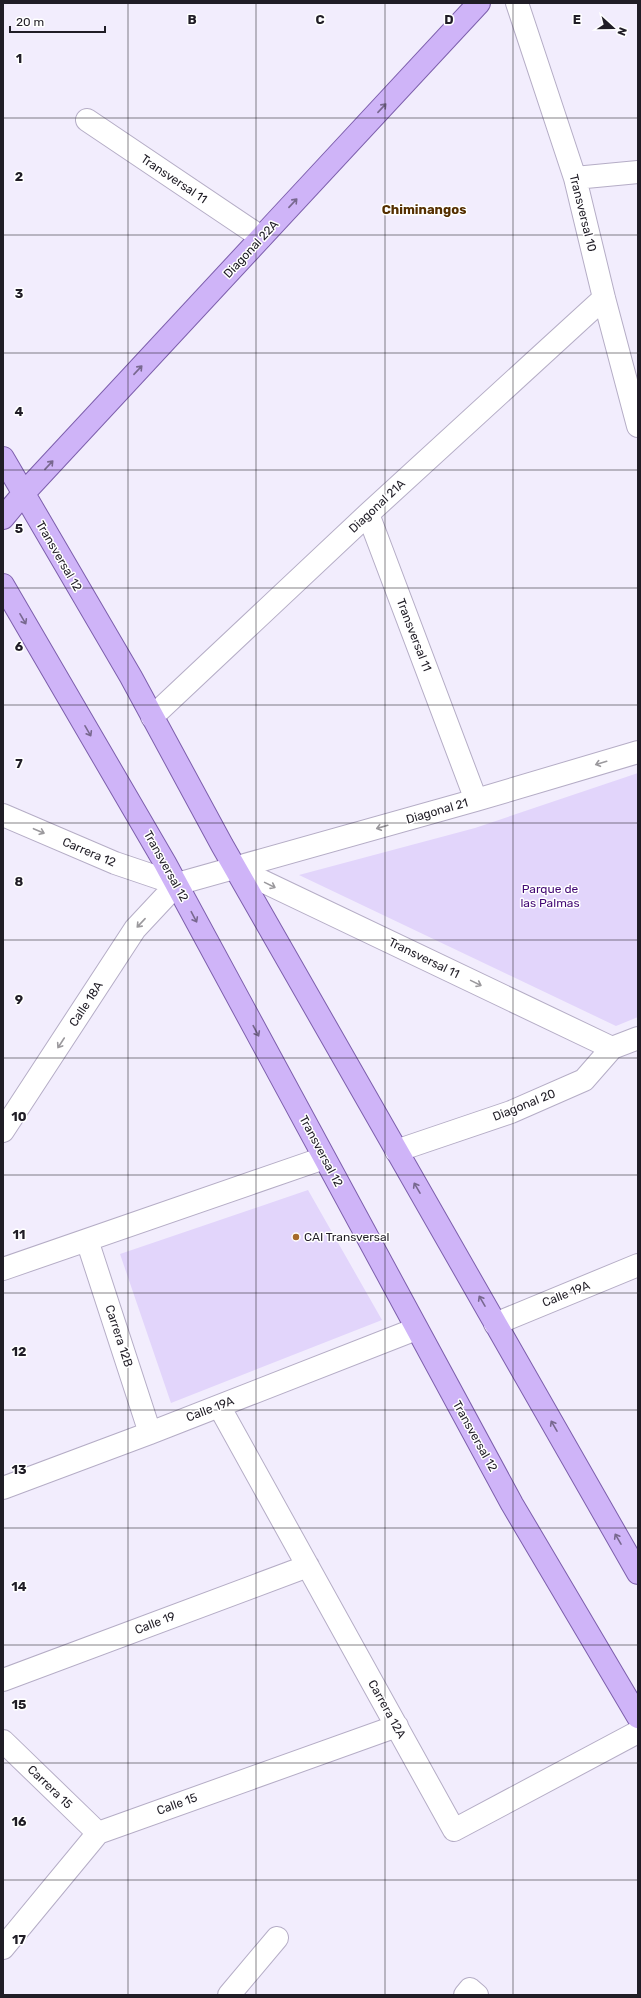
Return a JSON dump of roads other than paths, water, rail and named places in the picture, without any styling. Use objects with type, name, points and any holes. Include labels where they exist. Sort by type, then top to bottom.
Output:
[{"type":"main road","name":"Diagonal 22A","points":[[3,518],[23,494],[479,3]]},
{"type":"main road","name":"Transversal 12","points":[[3,458],[152,717],[235,868],[396,1151],[638,1573]]},
{"type":"main road","name":"Transversal 12","points":[[3,585],[177,884],[512,1504],[638,1717]]},
{"type":"street","name":"Transversal 10","points":[[517,3],[575,178],[604,298],[638,426]]},
{"type":"street","name":"Transversal 11","points":[[87,120],[261,238]]},
{"type":"street","points":[[575,178],[638,172]]},
{"type":"street","name":"Diagonal 21A","points":[[152,717],[368,514],[604,298]]},
{"type":"street","name":"Transversal 11","points":[[368,514],[476,800]]},
{"type":"street","name":"Diagonal 21","points":[[177,884],[476,800],[638,752]]},
{"type":"street","name":"Carrera 12","points":[[3,815],[115,863],[177,884]]},
{"type":"street","name":"Transversal 11","points":[[235,868],[612,1048]]},
{"type":"street","name":"Calle 18A","points":[[3,1131],[135,929],[177,884]]},
{"type":"street","name":"Diagonal 20","points":[[396,1151],[511,1112],[584,1080],[612,1048],[638,1038]]},
{"type":"street","points":[[3,1269],[324,1158]]},
{"type":"street","name":"Carrera 12B","points":[[87,1240],[150,1432]]},
{"type":"street","name":"Calle 19A","points":[[495,1324],[638,1265]]},
{"type":"street","name":"Calle 19A","points":[[3,1488],[220,1406],[416,1328]]},
{"type":"street","name":"Carrera 12A","points":[[220,1406],[454,1830],[638,1732]]},
{"type":"street","name":"Calle 19","points":[[3,1680],[308,1566]]},
{"type":"street","name":"Calle 15","points":[[98,1833],[397,1726]]},
{"type":"street","name":"Carrera 15","points":[[3,1741],[98,1833]]},
{"type":"street","points":[[3,1948],[98,1833]]},
{"type":"street","points":[[229,1995],[277,1938]]},
{"type":"place","name":"CAI Transversal","points":[[296,1237]]},
{"type":"district","name":"Chiminangos","points":[[424,209]]},
{"type":"park label","name":"Parque de las Palmas","points":[[550,896]]}]
